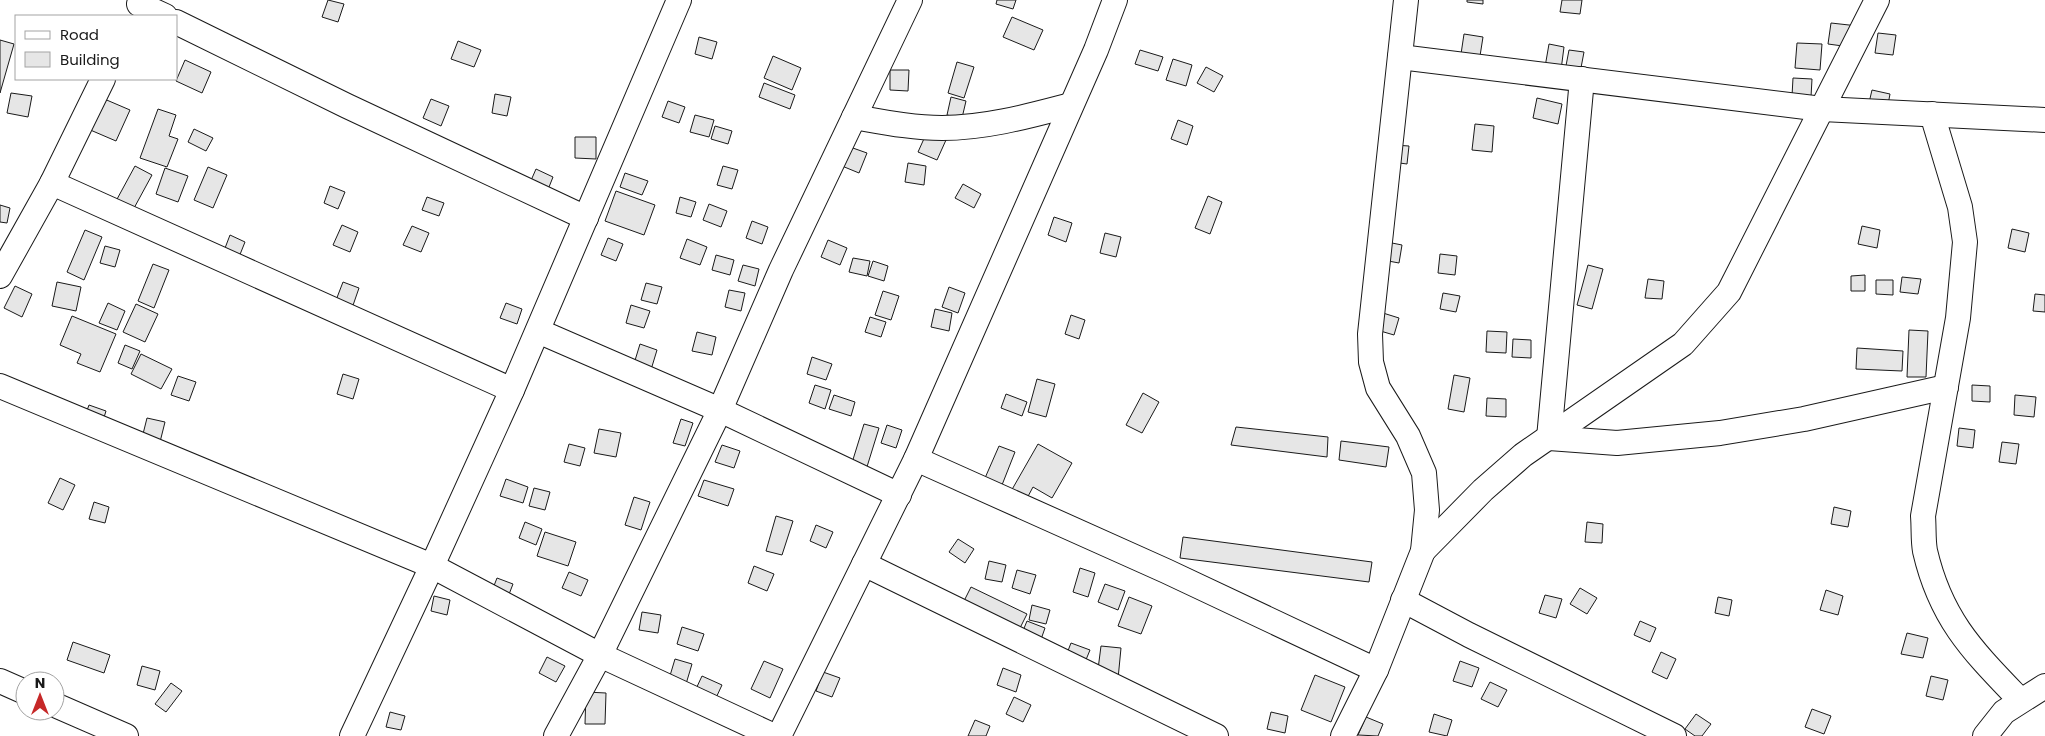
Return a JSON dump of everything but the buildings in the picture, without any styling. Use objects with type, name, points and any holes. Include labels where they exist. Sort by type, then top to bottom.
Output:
[{"type":"street","points":[[352,736],[512,390],[679,0]]},
{"type":"street","points":[[556,736],[600,655],[720,410],[781,270],[910,0]]},
{"type":"street","points":[[779,736],[916,459],[1072,105],[1115,0]]},
{"type":"street","points":[[1343,736],[1376,670],[1423,551],[1427,510],[1424,472],[1408,436],[1378,388],[1371,362],[1370,344],[1406,0]]},
{"type":"street","points":[[1423,551],[1483,490],[1523,455],[1683,344],[1729,292],[1877,0]]},
{"type":"street","points":[[137,7],[161,15]]},
{"type":"street","points":[[178,23],[347,106],[586,218]]},
{"type":"street","points":[[1400,57],[1822,109],[2045,120]]},
{"type":"street","points":[[1549,438],[1582,79]]},
{"type":"street","points":[[0,276],[52,183],[103,80]]},
{"type":"street","points":[[854,117],[914,127],[943,128],[993,124],[1072,105]]},
{"type":"street","points":[[1932,114],[1960,207],[1965,242],[1958,318],[1923,516],[1925,549],[1937,591],[1954,624],[1971,649],[2020,700]]},
{"type":"street","points":[[52,183],[512,390]]},
{"type":"street","points":[[538,331],[720,410],[898,495]]},
{"type":"street","points":[[0,386],[432,566],[600,655],[774,736]]},
{"type":"street","points":[[1549,438],[1617,443],[1720,433],[1804,419],[1946,387]]},
{"type":"street","points":[[916,459],[1166,571],[1376,670]]},
{"type":"street","points":[[864,564],[1216,736]]},
{"type":"street","points":[[1403,600],[1667,735]]},
{"type":"street","points":[[0,681],[15,688]]},
{"type":"street","points":[[1985,736],[2004,712],[2020,700],[2045,686]]},
{"type":"street","points":[[65,709],[126,736]]}]
